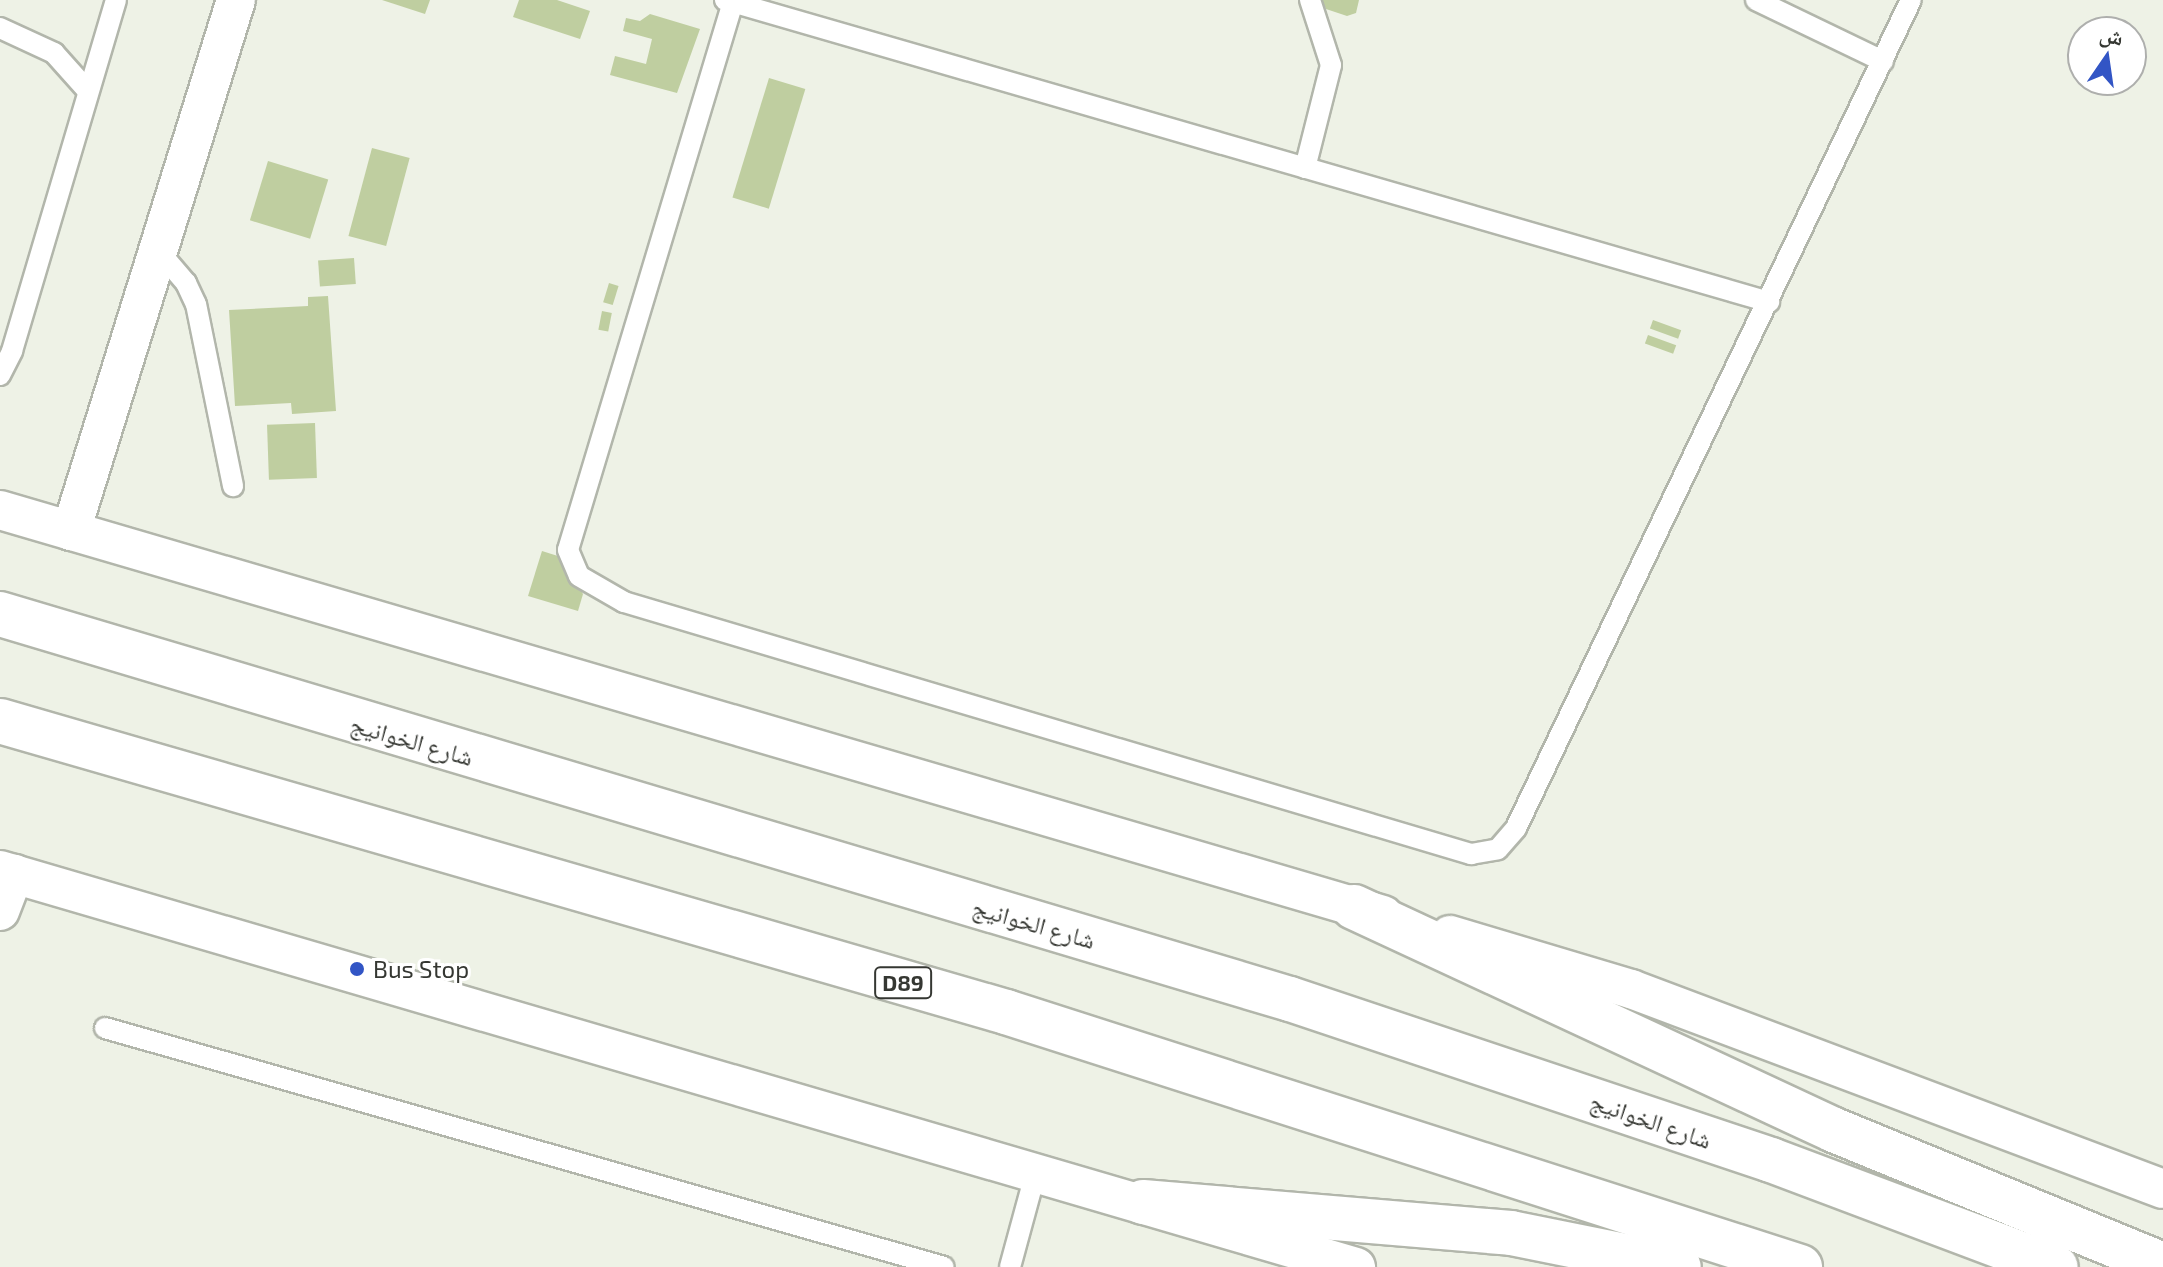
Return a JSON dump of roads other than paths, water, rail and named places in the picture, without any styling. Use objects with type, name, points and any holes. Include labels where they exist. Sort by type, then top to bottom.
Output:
[{"type":"highway","name":"شارع الخوانيج","points":[[0,614],[1290,999],[1771,1160],[2056,1267]]},
{"type":"highway","name":"D89","points":[[0,721],[1006,1012],[1800,1267]]},
{"type":"highway","points":[[1354,907],[1834,1130],[2163,1265]]},
{"type":"highway","points":[[1143,1202],[1451,1226],[1603,1249],[1679,1267]]},
{"type":"street","points":[[71,531],[236,0]]},
{"type":"street","points":[[0,510],[1631,989],[2163,1189]]},
{"type":"street","points":[[0,911],[7,872],[1143,1202],[1356,1267]]},
{"type":"lane","points":[[0,375],[12,351],[116,0]]},
{"type":"lane","points":[[1305,168],[1331,65],[1310,0]]},
{"type":"lane","points":[[1756,0],[1883,61]]},
{"type":"lane","points":[[1769,302],[745,3],[571,541],[572,569],[592,588],[624,602],[1471,854],[1498,849],[1516,828],[1769,302],[1911,0]]},
{"type":"lane","points":[[0,28],[54,53],[88,91]]},
{"type":"lane","points":[[157,249],[186,283],[196,304],[233,486]]},
{"type":"lane","points":[[105,1028],[944,1267]]},
{"type":"lane","points":[[1010,1267],[1036,1171]]},
{"type":"place","name":"Bus Stop","points":[[357,969]]}]
